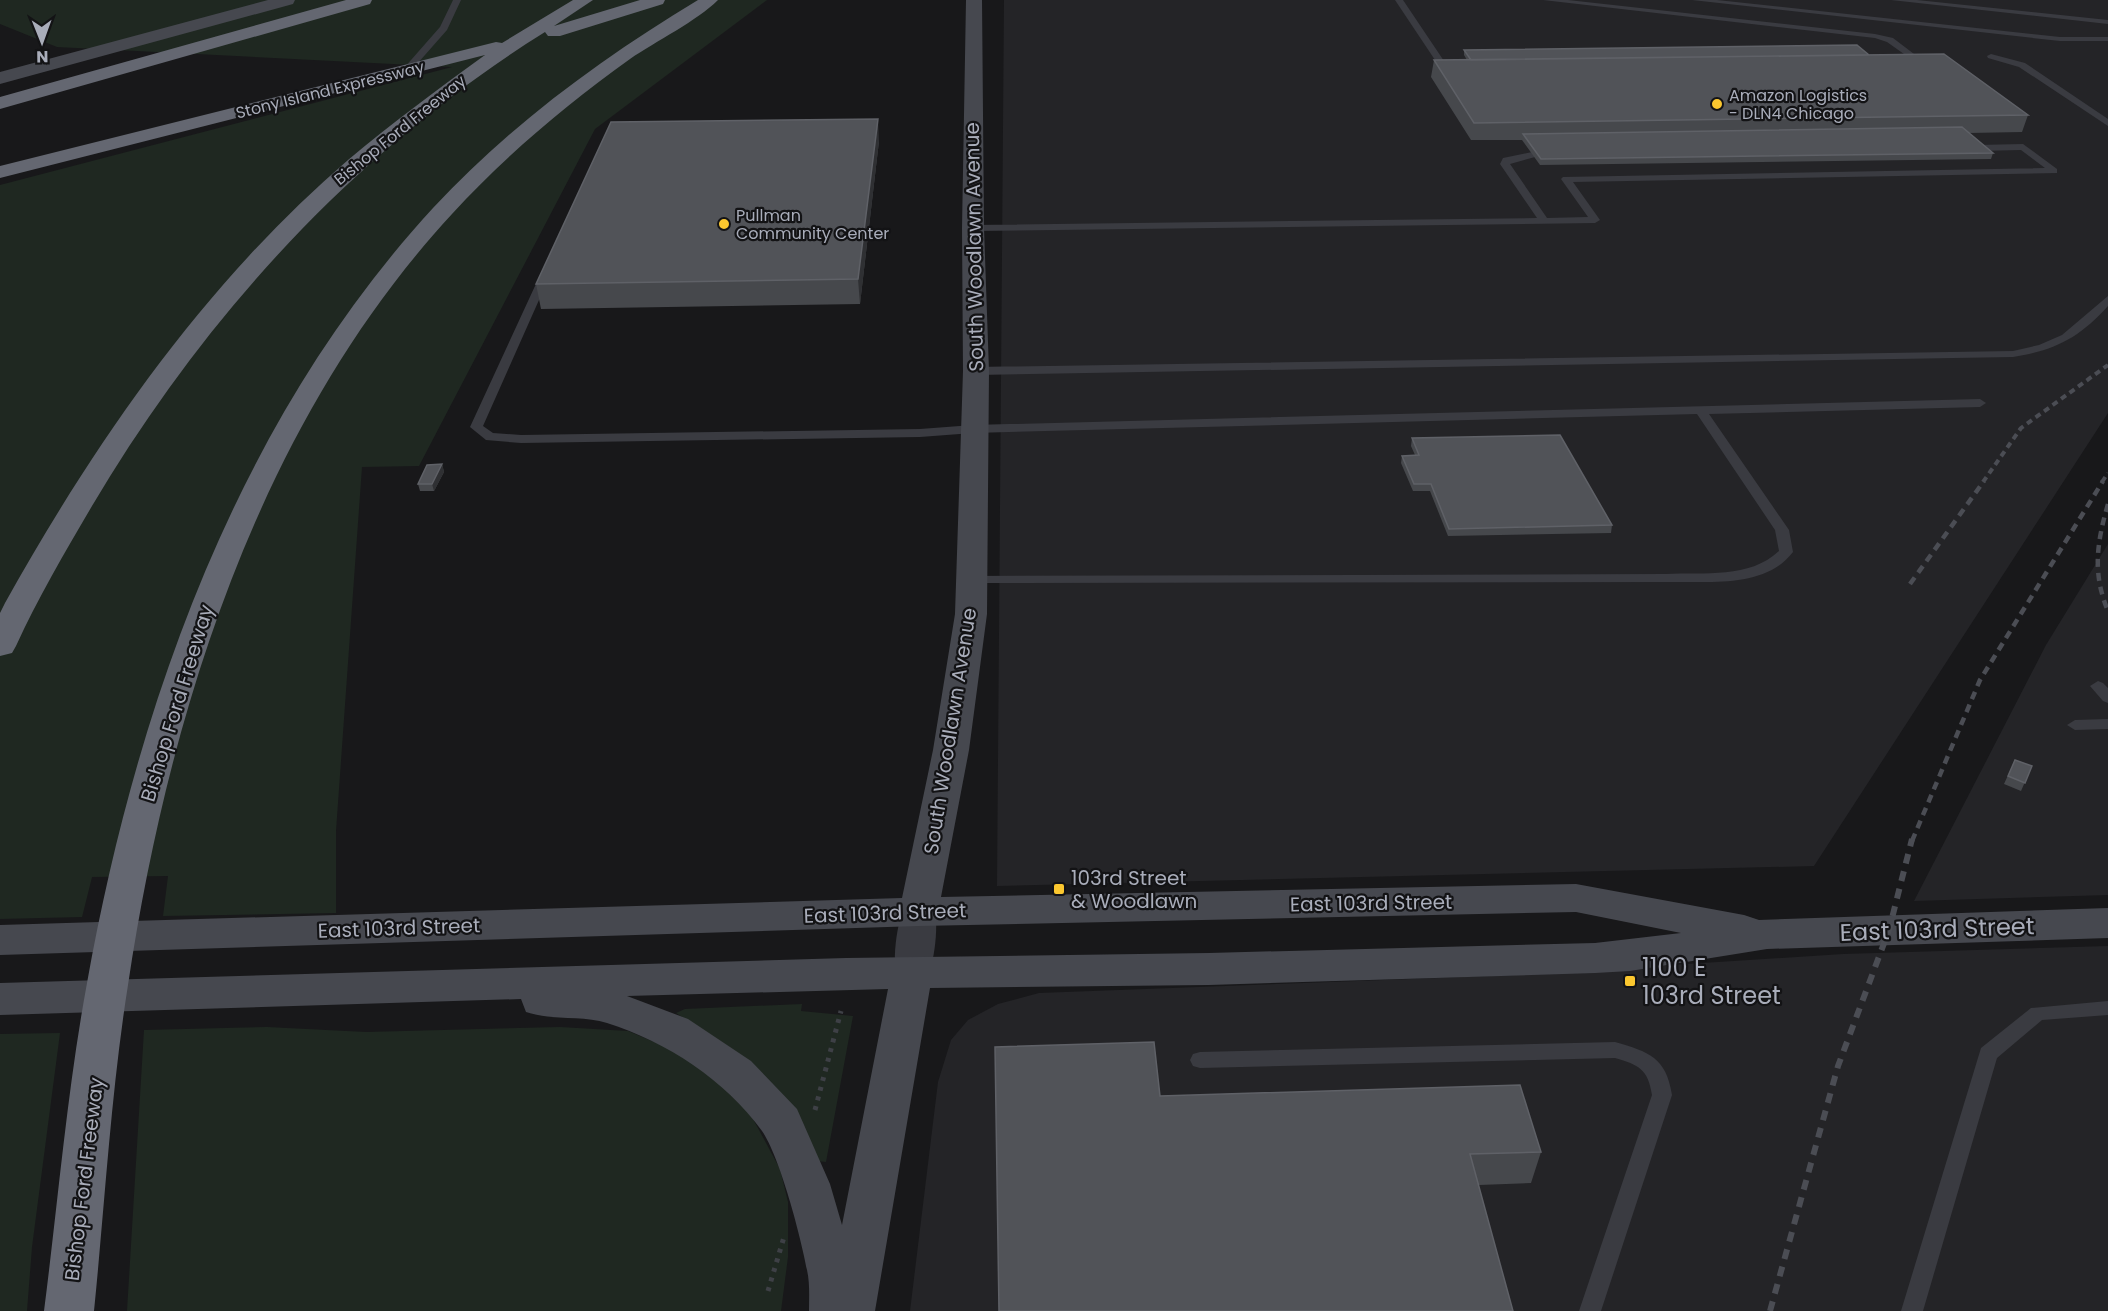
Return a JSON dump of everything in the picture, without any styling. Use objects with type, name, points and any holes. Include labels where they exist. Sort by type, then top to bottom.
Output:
[{"type":"highway","points":[[0,103],[364,0]]},
{"type":"highway","name":"Bishop Ford Freeway","points":[[0,646],[81,497],[134,413],[194,333],[280,235],[349,168],[466,76],[585,0]]},
{"type":"highway","name":"Stony Island Expressway","points":[[0,172],[551,33],[657,0]]},
{"type":"highway","name":"Bishop Ford Freeway","points":[[69,1311],[109,973],[127,876],[180,677],[210,594],[256,488],[318,377],[368,303],[410,248],[460,193],[542,116],[594,75],[659,30],[710,0]]},
{"type":"main road","points":[[0,78],[288,0]]},
{"type":"main road","name":"South Woodlawn Avenue","points":[[919,912],[951,750],[971,614],[973,429],[976,371],[973,228],[974,0]]},
{"type":"main road","name":"East 103rd Street","points":[[0,940],[919,912],[1576,898],[1767,934]]},
{"type":"main road","name":"East 103rd Street","points":[[0,999],[912,973],[1209,969],[1629,957],[1767,934],[2108,923]]},
{"type":"main road","name":"South Woodlawn Avenue","points":[[850,1311],[912,973]]},
{"type":"main road","points":[[369,988],[608,1006],[673,1031],[736,1073],[781,1122],[807,1184],[832,1272],[834,1311]]},
{"type":"street","name":"South Woodlawn Avenue","points":[[912,973],[919,912]]},
{"type":"lane","points":[[407,70],[444,28],[457,0]]},
{"type":"lane","points":[[1399,0],[1442,63],[1469,63]]},
{"type":"lane","points":[[1547,0],[1875,36],[1890,39],[1914,57],[1894,57]]},
{"type":"lane","points":[[1696,0],[2060,39],[2108,39]]},
{"type":"lane","points":[[1895,0],[2108,22]]},
{"type":"lane","points":[[1990,56],[2022,64],[2108,123]]},
{"type":"lane","points":[[973,228],[1595,220],[1566,179],[2055,171],[2023,147],[1977,147]]},
{"type":"lane","points":[[1532,154],[1514,157],[1506,160],[1505,164],[1544,221]]},
{"type":"lane","points":[[549,265],[476,427],[490,437],[521,439],[920,433],[973,429],[1980,403]]},
{"type":"lane","points":[[976,371],[2013,354],[2042,351],[2062,342],[2108,299]]},
{"type":"lane","points":[[971,579],[1666,578],[1746,575],[1772,565],[1786,552],[1782,530],[1700,410]]},
{"type":"lane","points":[[2075,725],[2108,724]]},
{"type":"lane","points":[[1912,1311],[1988,1054],[2038,1013],[2108,1008]]},
{"type":"lane","points":[[1200,1060],[1615,1050],[1645,1059],[1660,1076],[1662,1095],[1590,1311]]},
{"type":"path","points":[[814,1114],[841,1011]]},
{"type":"path","points":[[768,1291],[786,1227]]},
{"type":"shaded area","points":[[0,0],[767,0],[595,129],[419,466],[362,467],[336,831],[336,913],[163,916],[168,876],[92,877],[82,917],[0,919],[0,185],[452,67],[57,47],[0,24]]},
{"type":"shaded area","points":[[1004,0],[2108,0],[2108,413],[1814,866],[997,886]]},
{"type":"shaded area","points":[[2108,544],[2108,895],[1914,901],[2046,645]]},
{"type":"shaded area","points":[[2108,946],[2108,1311],[910,1311],[938,1082],[951,1040],[968,1020],[998,1004],[1039,993],[1518,975],[1843,954]]},
{"type":"shaded area","points":[[802,1004],[801,1011],[853,1016],[826,1162],[817,1161],[729,1047],[676,1013],[685,1009]]},
{"type":"shaded area","points":[[267,1027],[366,1032],[560,1027],[628,1031],[695,1059],[745,1104],[780,1169],[788,1202],[788,1257],[781,1311],[127,1311],[144,1030]]},
{"type":"shaded area","points":[[60,1033],[32,1247],[27,1311],[0,1311],[0,1034]]},
{"type":"building","points":[[1857,45],[1869,55],[1471,60],[1464,50]]},
{"type":"building","name":"Amazon Logistics - DLN4 Chicago","points":[[1944,54],[2028,115],[1474,123],[1434,60]]},
{"type":"building","name":"Pullman Community Center","points":[[878,119],[858,279],[536,284],[611,122]]},
{"type":"building","points":[[1962,127],[1993,153],[1541,159],[1523,134]]},
{"type":"building","points":[[1560,435],[1612,525],[1449,529],[1431,484],[1414,484],[1402,456],[1419,455],[1412,438]]},
{"type":"building","points":[[442,464],[432,484],[418,484],[427,465]]},
{"type":"building","points":[[2015,760],[2032,766],[2025,783],[2008,776]]},
{"type":"building","points":[[1154,1042],[1160,1096],[1520,1085],[1541,1152],[1470,1154],[1513,1311],[999,1311],[995,1047]]},
{"type":"railway","points":[[1983,482],[2021,428],[2108,365]]},
{"type":"railway","points":[[2102,482],[2108,473]]},
{"type":"railway","points":[[1910,584],[1984,481]]},
{"type":"railway","points":[[1912,841],[1980,680],[2103,481]]},
{"type":"railway","points":[[2108,504],[2101,531],[2098,558],[2100,584],[2108,611]]},
{"type":"railway","points":[[1770,1311],[1838,1066],[1889,930],[1912,839]]},
{"type":"place","name":"Amazon Logistics - DLN4 Chicago","points":[[1717,104]]},
{"type":"place","name":"Pullman Community Center","points":[[724,224]]},
{"type":"place","name":"103rd Street & Woodlawn","points":[[1059,889]]},
{"type":"place","name":"1100 E 103rd Street","points":[[1630,981]]}]
